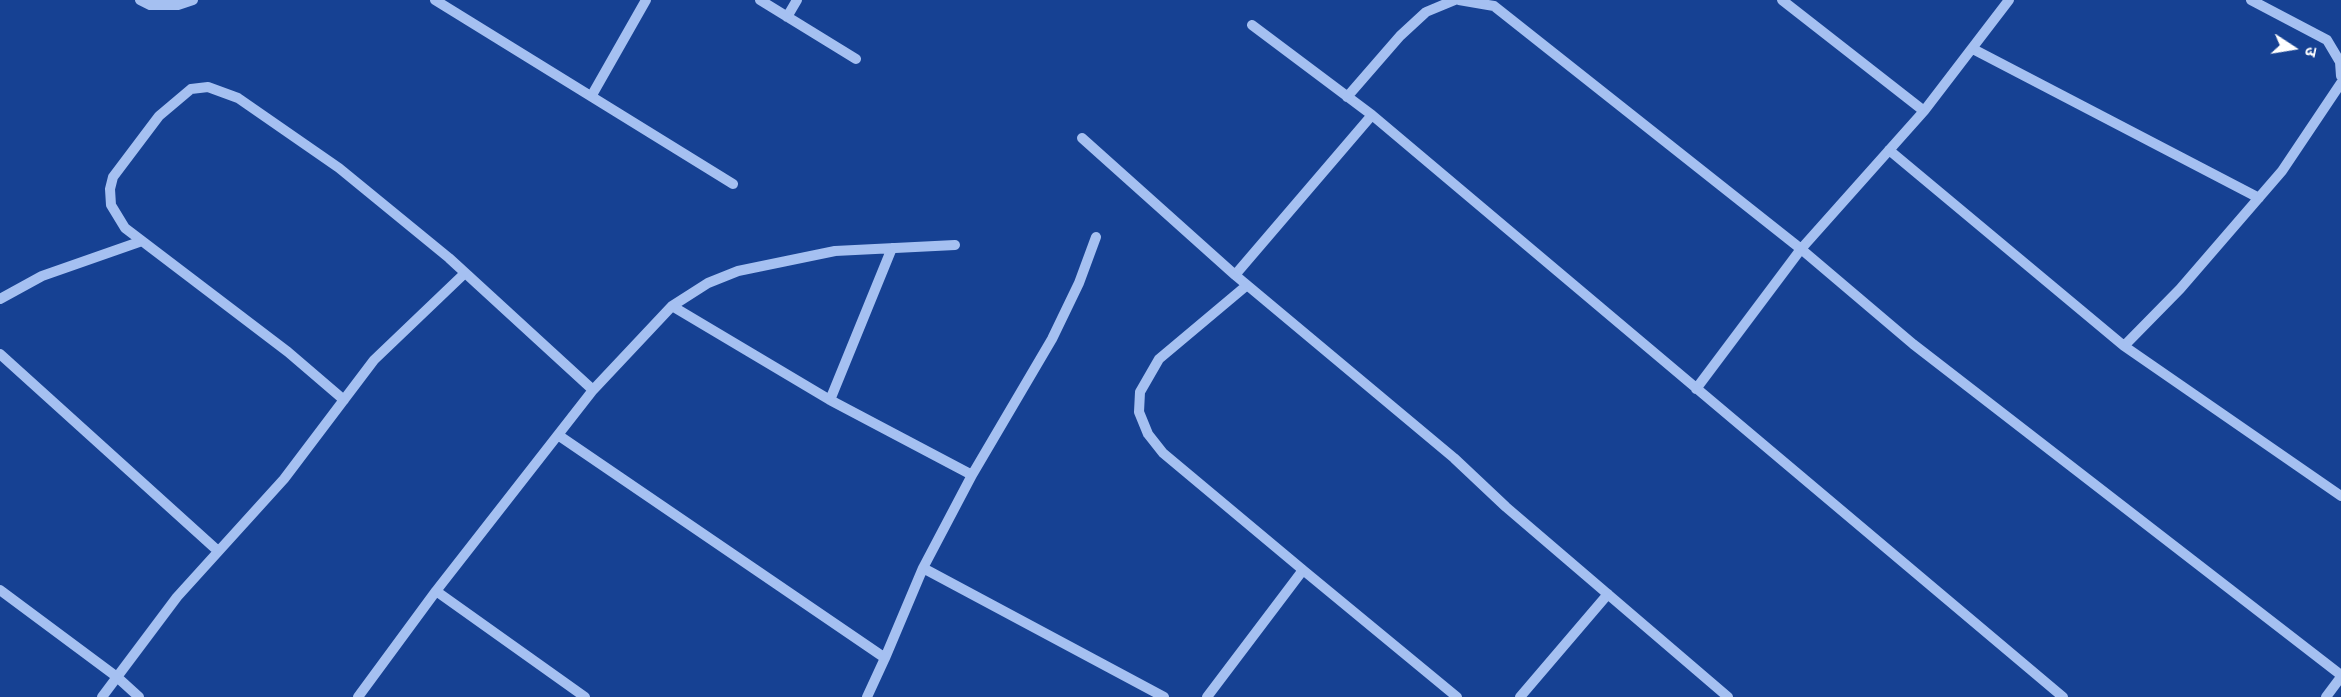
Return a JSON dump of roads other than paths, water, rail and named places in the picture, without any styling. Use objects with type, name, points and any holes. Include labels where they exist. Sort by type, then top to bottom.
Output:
[{"type":"street","points":[[140,0],[150,5],[178,5],[194,0]]},
{"type":"street","points":[[435,0],[733,184]]},
{"type":"street","points":[[592,95],[646,0]]},
{"type":"street","points":[[760,0],[856,59]]},
{"type":"street","points":[[787,17],[797,0]]},
{"type":"street","points":[[1347,97],[1400,36],[1426,12],[1457,0],[1494,6],[1801,249],[1913,344],[2341,676],[2326,697]]},
{"type":"street","points":[[1782,0],[1924,111]]},
{"type":"street","points":[[1696,389],[1801,249],[1924,111],[2009,0]]},
{"type":"street","points":[[2251,0],[2327,40],[2340,62],[2341,76]]},
{"type":"street","points":[[1252,26],[1372,115],[2063,697]]},
{"type":"street","points":[[1973,49],[2259,198]]},
{"type":"street","points":[[2124,346],[2180,289],[2282,171],[2341,83]]},
{"type":"street","points":[[344,400],[288,352],[125,228],[111,205],[110,189],[113,177],[159,116],[191,89],[208,87],[238,98],[339,168],[465,273],[593,390]]},
{"type":"street","points":[[1235,274],[1372,115]]},
{"type":"street","points":[[1082,138],[1246,285],[1454,458],[1506,507],[1728,697]]},
{"type":"street","points":[[1888,150],[2124,346],[2341,496]]},
{"type":"street","points":[[867,697],[923,568],[972,475],[1052,339],[1096,237]]},
{"type":"street","points":[[0,299],[42,276],[142,241]]},
{"type":"street","points":[[358,697],[436,591],[593,390],[672,306],[708,283],[738,271],[835,251],[955,245]]},
{"type":"street","points":[[830,400],[892,248]]},
{"type":"street","points":[[102,697],[177,597],[284,478],[374,360],[465,273]]},
{"type":"street","points":[[1246,285],[1159,359],[1140,392],[1139,412],[1148,434],[1163,453],[1457,697]]},
{"type":"street","points":[[672,306],[830,400],[972,475]]},
{"type":"street","points":[[0,354],[218,551]]},
{"type":"street","points":[[558,435],[885,657]]},
{"type":"street","points":[[923,568],[1164,697]]},
{"type":"street","points":[[1207,697],[1303,570]]},
{"type":"street","points":[[0,590],[117,677],[139,697]]},
{"type":"street","points":[[436,591],[581,696]]},
{"type":"street","points":[[1520,697],[1608,594]]}]
